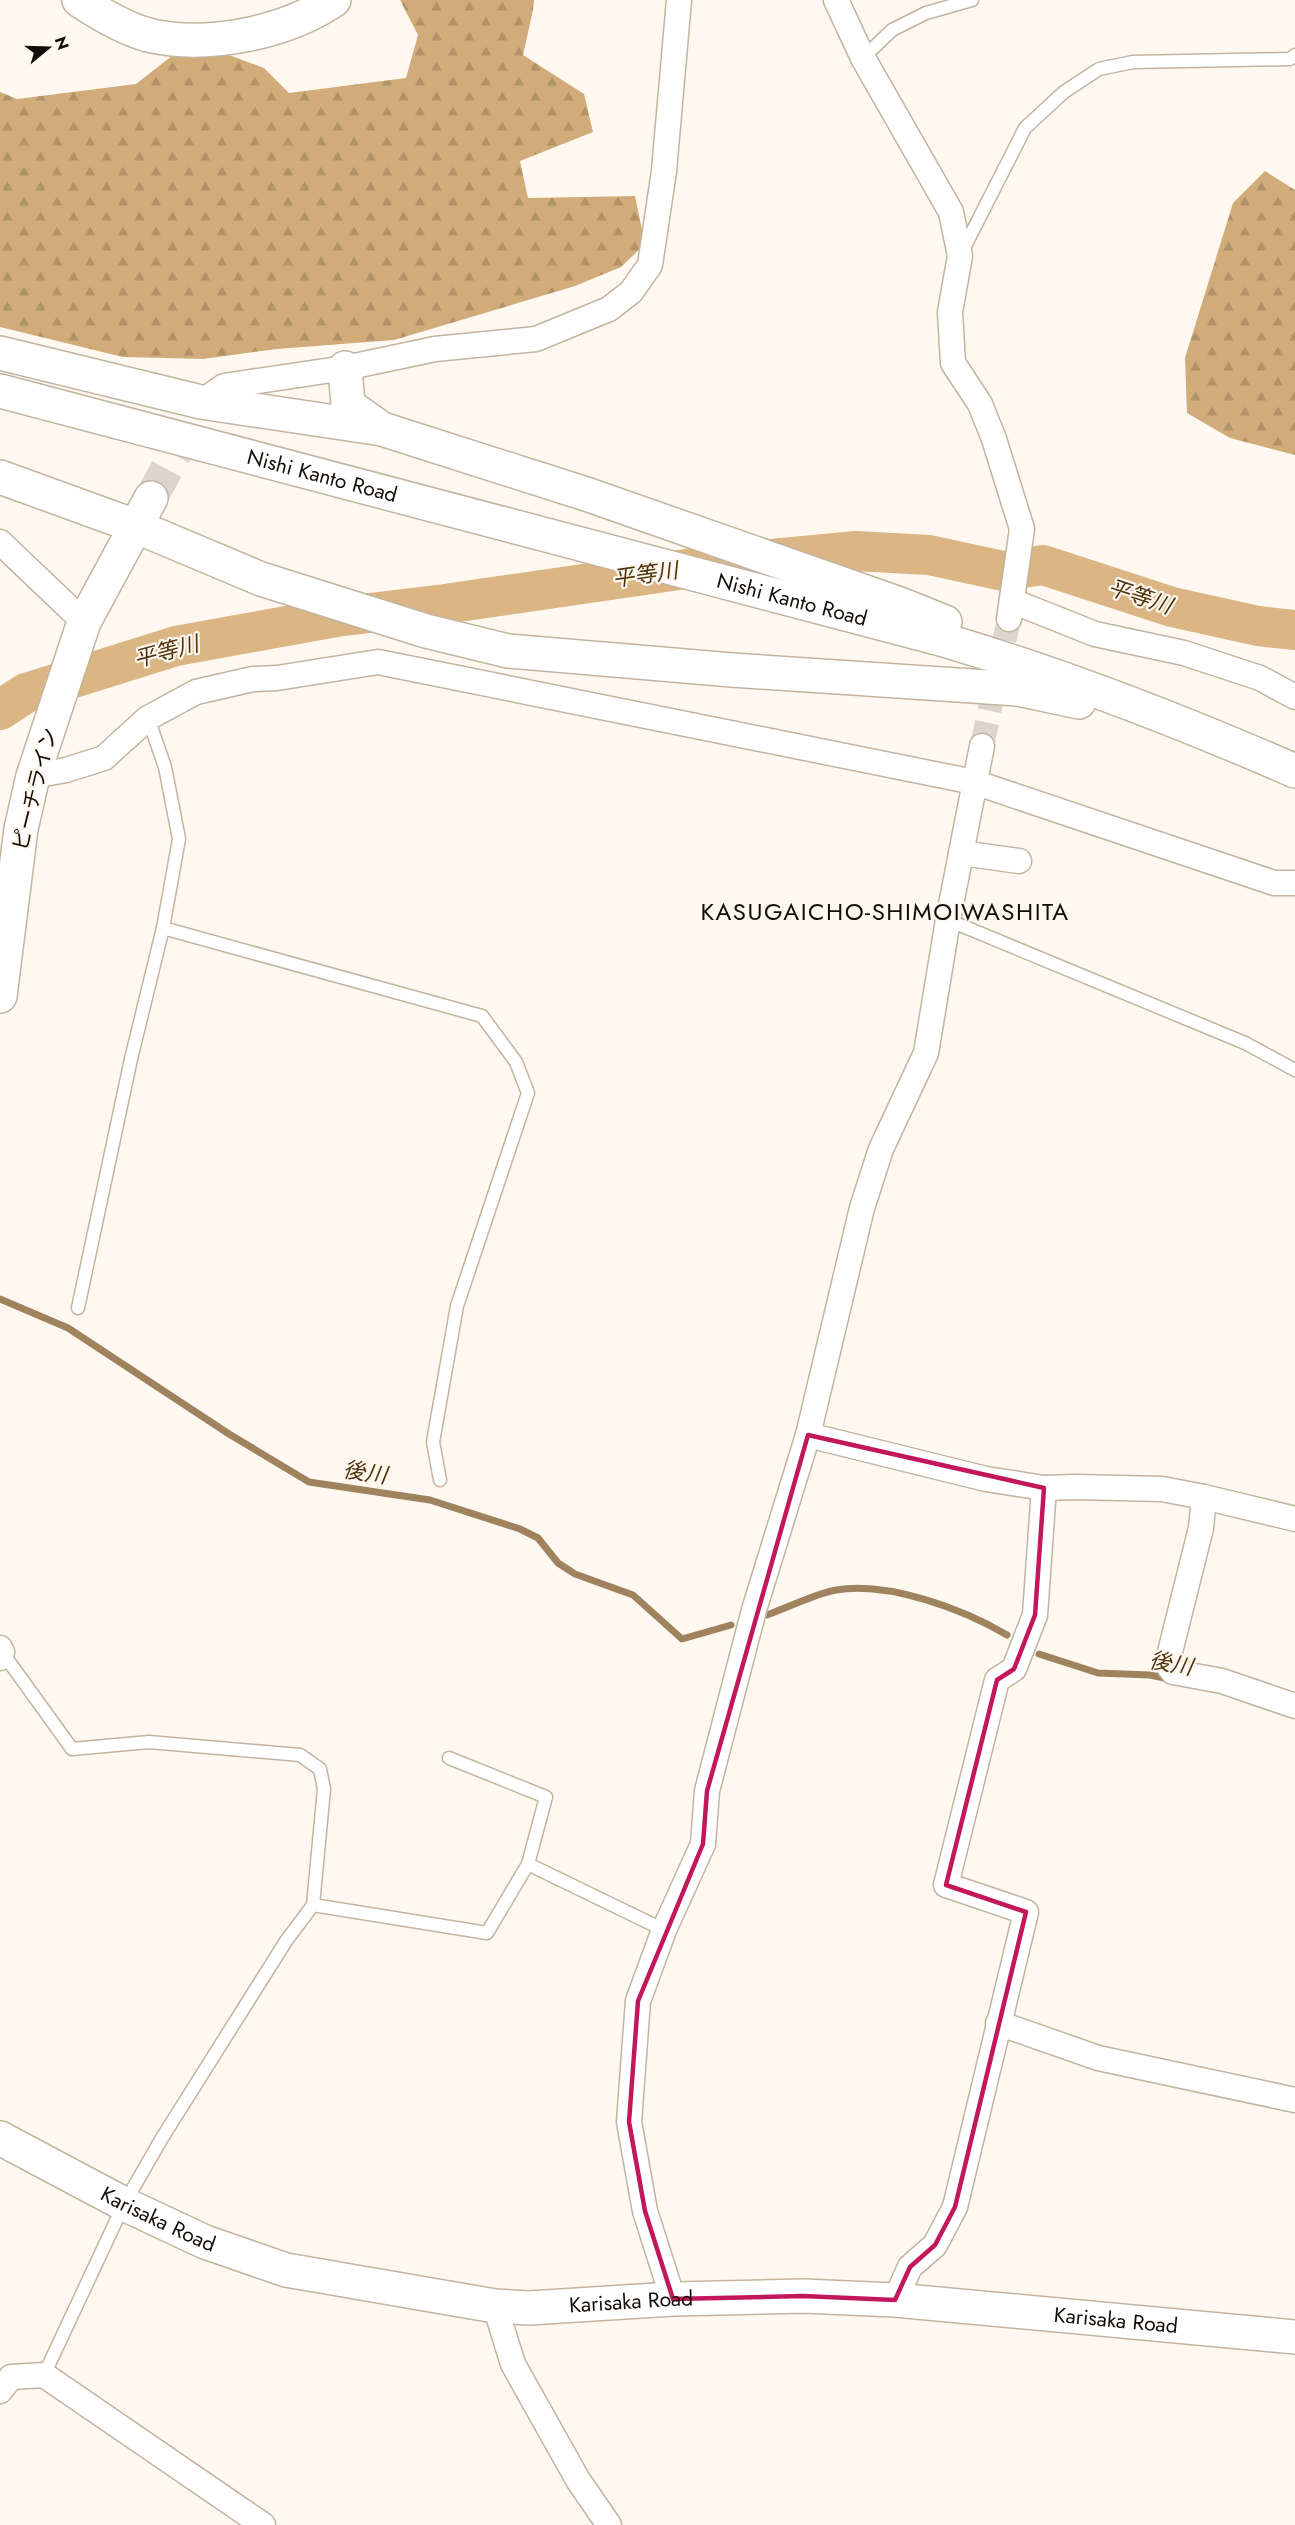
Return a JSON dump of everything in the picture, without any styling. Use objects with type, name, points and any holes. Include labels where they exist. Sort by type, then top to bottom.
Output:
[{"type":"main road","points":[[79,0],[113,21],[148,34],[182,40],[227,37],[263,31],[317,11],[333,0]]},
{"type":"main road","points":[[0,353],[198,410],[382,429],[589,495],[900,604],[1022,654],[1088,687]]},
{"type":"main road","points":[[345,368],[348,405],[382,429]]},
{"type":"main road","name":"Nishi Kanto Road","points":[[0,391],[846,613],[1012,660],[1088,687],[1295,771]]},
{"type":"main road","points":[[0,477],[143,512],[261,579],[426,631],[508,651],[721,669],[1018,689],[1072,700],[1256,754]]},
{"type":"main road","name":"ピーチライン","points":[[0,996],[21,829],[33,776],[84,621],[143,512]]},
{"type":"main road","name":"Karisaka Road","points":[[0,2138],[123,2204],[205,2242],[286,2270],[495,2306],[529,2308],[674,2299],[802,2296],[895,2300],[1295,2337]]},
{"type":"street","points":[[198,410],[224,386],[345,368],[435,349],[536,339],[609,309],[631,292],[650,265],[664,171],[679,0]]},
{"type":"street","points":[[836,0],[863,58],[951,212],[960,256],[950,312],[953,363],[980,404],[994,439],[1022,529],[1010,610],[1095,634],[1184,652],[1260,678],[1295,697]]},
{"type":"street","points":[[0,542],[84,621]]},
{"type":"street","points":[[33,776],[66,770],[104,758],[148,718],[196,692],[228,684],[378,662],[974,782],[1274,884],[1295,883]]},
{"type":"street","points":[[674,2299],[645,2211],[629,2122],[638,2001],[664,1930],[703,1844],[707,1791],[754,1610],[808,1435],[862,1208],[881,1149],[926,1053],[948,920],[982,746]]},
{"type":"street","points":[[961,853],[1019,861]]},
{"type":"street","points":[[808,1435],[987,1479],[1044,1488],[1162,1490],[1204,1497],[1295,1519]]},
{"type":"street","points":[[895,2300],[910,2267],[935,2245],[955,2207],[1026,1912],[946,1885],[997,1680],[1014,1669],[1035,1616],[1044,1488]]},
{"type":"street","points":[[1204,1497],[1201,1528],[1167,1664],[1173,1672],[1222,1681],[1295,1706]]},
{"type":"street","points":[[998,2023],[1098,2058],[1295,2100]]},
{"type":"street","points":[[495,2306],[513,2364],[578,2480],[609,2525]]},
{"type":"street","points":[[0,2391],[12,2377],[44,2375],[263,2525]]},
{"type":"lane","points":[[863,58],[892,30],[926,13],[972,0]]},
{"type":"lane","points":[[960,256],[1025,128],[1064,92],[1099,69],[1133,62],[1290,59],[1295,55]]},
{"type":"lane","points":[[78,1308],[131,1059],[163,928],[179,839],[165,768],[148,718]]},
{"type":"lane","points":[[948,920],[1245,1043],[1295,1070]]},
{"type":"lane","points":[[163,928],[482,1016],[516,1062],[528,1093],[457,1306],[433,1442],[440,1480]]},
{"type":"lane","points":[[1,1653],[72,1749],[161,1743],[300,1755],[320,1768],[324,1789],[313,1905],[286,1941],[123,2204],[44,2375]]},
{"type":"lane","points":[[313,1905],[487,1933],[528,1863],[546,1797],[449,1758]]},
{"type":"lane","points":[[528,1863],[664,1930]]},
{"type":"highlighted area","points":[[808,1435],[1044,1488],[1035,1615],[1014,1669],[997,1680],[946,1885],[1026,1912],[955,2207],[935,2245],[910,2267],[895,2300],[803,2296],[673,2299],[645,2211],[629,2122],[638,2001],[703,1844],[707,1791]]},
{"type":"green space","points":[[400,0],[534,0],[523,55],[584,94],[593,132],[520,161],[528,198],[635,196],[645,244],[621,267],[575,286],[394,340],[277,349],[203,359],[123,357],[0,327],[0,92],[17,99],[136,84],[191,41],[264,68],[289,93],[406,78],[418,35]]},
{"type":"green space","points":[[1265,171],[1295,190],[1295,455],[1230,438],[1187,413],[1185,358],[1233,203]]},
{"type":"waterway","name":"平等川","points":[[0,710],[26,693],[176,646],[336,617],[445,604],[727,563],[856,551],[929,555],[1003,571],[1043,565],[1172,607],[1258,626],[1295,630]]},
{"type":"waterway","name":"後川","points":[[0,1299],[68,1328],[229,1434],[309,1482],[430,1500],[520,1529],[538,1538],[558,1563],[575,1574],[633,1595],[682,1639],[731,1625]]},
{"type":"waterway","name":"後川","points":[[767,1615],[811,1597],[836,1590],[856,1588],[901,1593],[924,1599],[969,1616],[1007,1635]]},
{"type":"waterway","name":"後川","points":[[1039,1654],[1098,1673],[1150,1675],[1169,1679]]},
{"type":"tunnel","points":[[151,498],[195,417]]},
{"type":"tunnel","points":[[982,746],[1009,619]]},
{"type":"district","name":"KASUGAICHO-SHIMOIWASHITA","points":[[885,912]]}]
